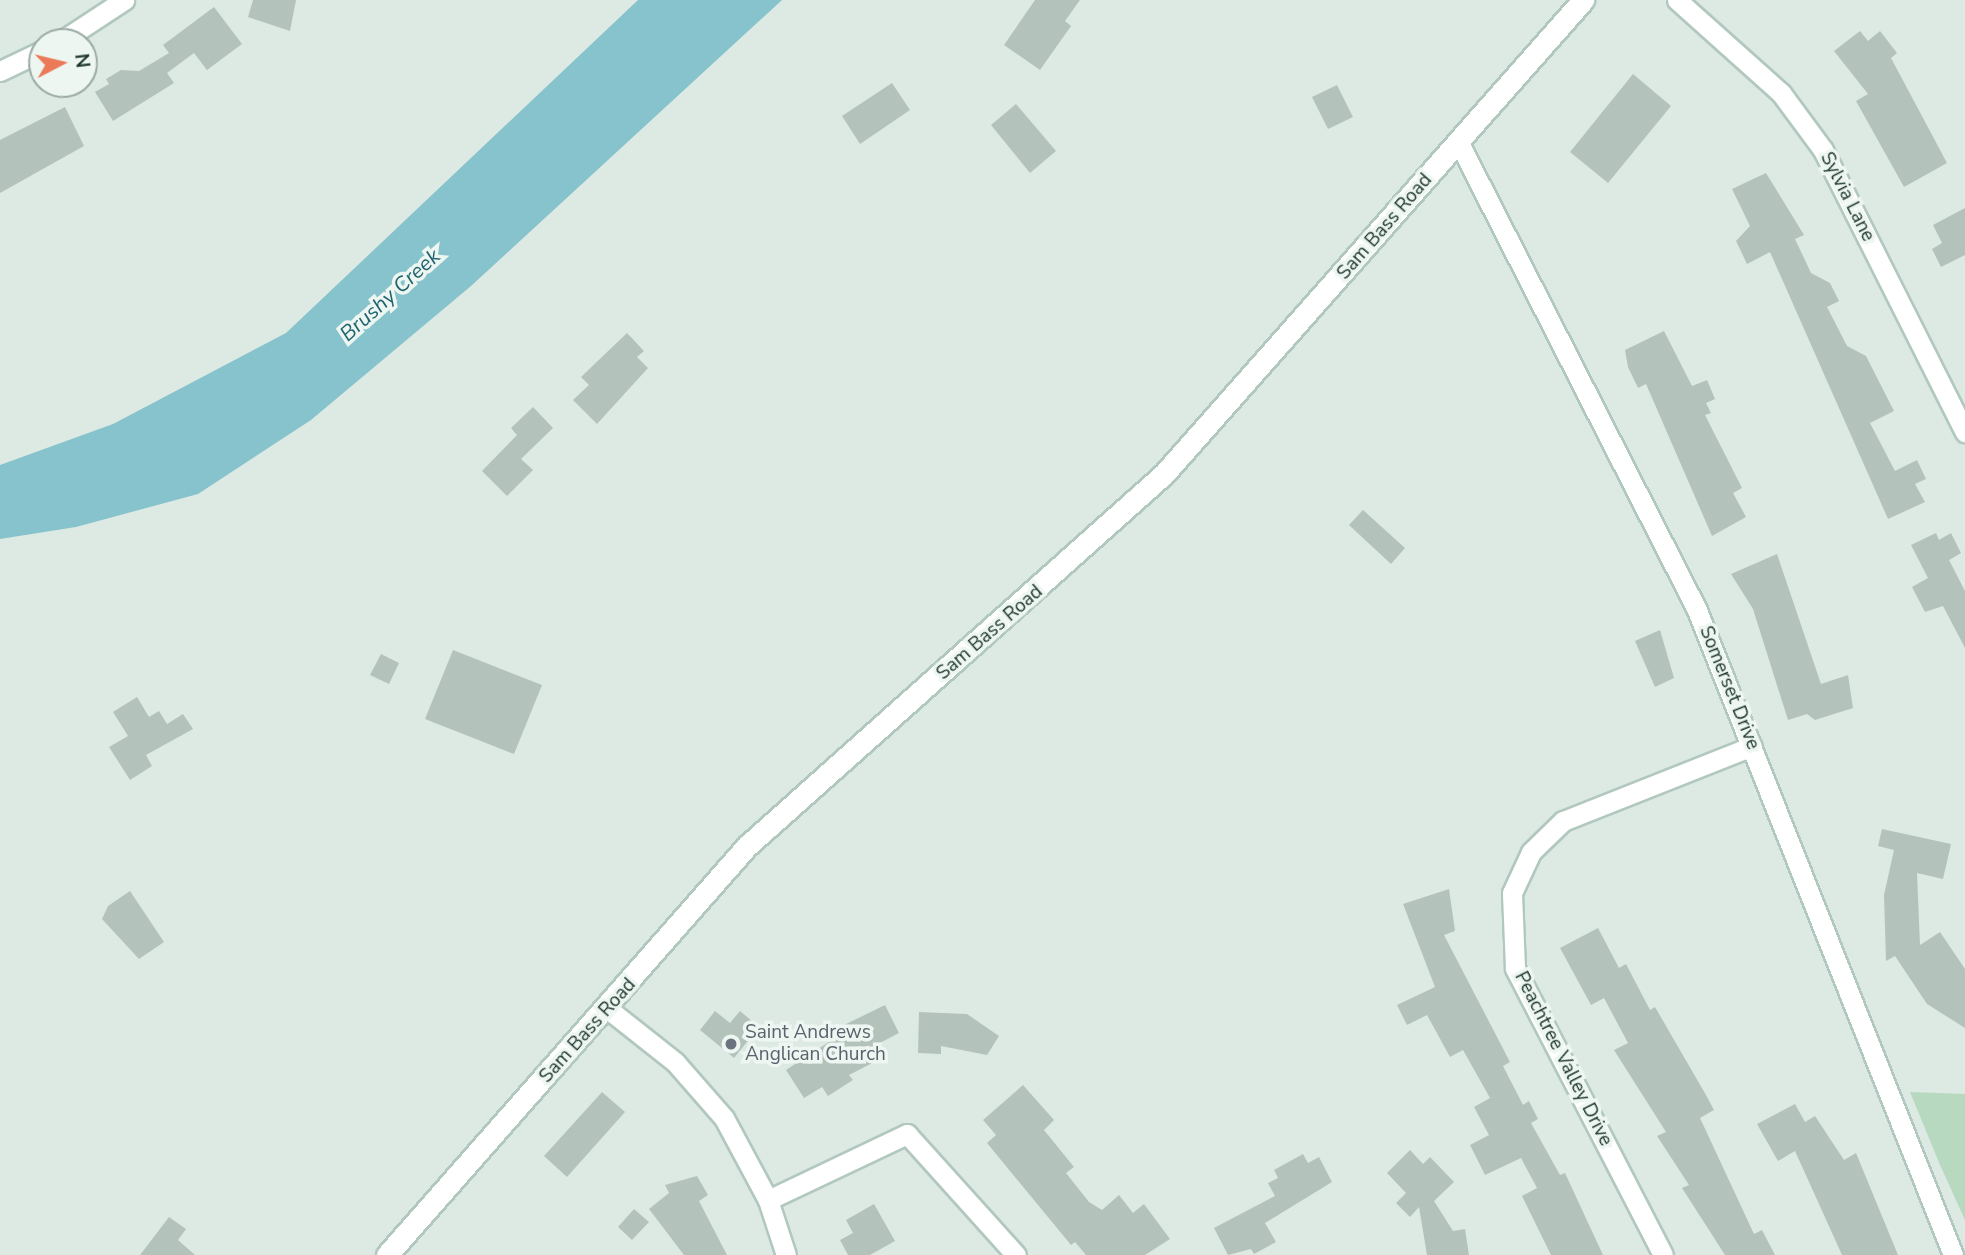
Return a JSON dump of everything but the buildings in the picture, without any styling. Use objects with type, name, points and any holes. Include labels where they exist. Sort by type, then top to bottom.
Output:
[{"type":"main road","name":"Sam Bass Road","points":[[387,1255],[786,809],[1071,564],[1164,474],[1583,0]]},
{"type":"street","points":[[81,28],[124,0]]},
{"type":"street","name":"Sylvia Lane","points":[[1677,0],[1781,93],[1824,150],[1965,432]]},
{"type":"street","points":[[0,71],[28,58]]},
{"type":"street","name":"Somerset Drive","points":[[1458,143],[1697,610],[1953,1255]]},
{"type":"street","name":"Peachtree Valley Drive","points":[[1663,1255],[1515,968],[1512,893],[1531,852],[1563,821],[1752,746]]},
{"type":"street","points":[[608,1009],[701,1088],[744,1149],[768,1200],[786,1255]]},
{"type":"street","points":[[768,1200],[907,1134],[1016,1255]]},
{"type":"green space","points":[[1910,1092],[1965,1094],[1965,1220],[1940,1165]]},
{"type":"water","name":"Brushy Creek","points":[[638,0],[782,0],[471,286],[311,420],[198,494],[76,527],[0,539],[0,465],[113,424],[286,333]]},
{"type":"place","name":"Saint Andrews Anglican Church","points":[[731,1044]]}]
